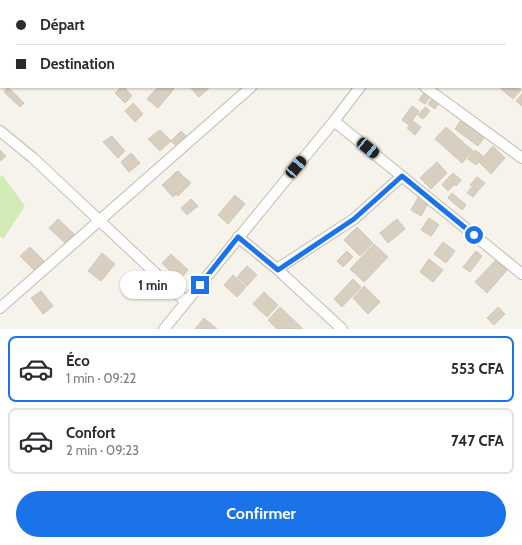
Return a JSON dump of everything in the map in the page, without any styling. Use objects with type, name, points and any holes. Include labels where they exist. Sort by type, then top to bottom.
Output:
[{"type":"street","points":[[0,308],[98,220],[158,170],[250,88]]},
{"type":"street","points":[[164,329],[359,88]]},
{"type":"street","points":[[426,88],[522,158]]},
{"type":"street","points":[[334,121],[522,274]]},
{"type":"street","points":[[0,131],[33,158],[186,302]]},
{"type":"street","points":[[278,270],[354,219],[402,176]]},
{"type":"street","points":[[238,237],[278,270],[342,329]]},
{"type":"green space","points":[[2,175],[25,206],[3,239],[0,236],[0,177]]},
{"type":"building","points":[[9,88],[24,103],[20,107],[4,92]]},
{"type":"building","points":[[120,88],[125,88],[132,96],[125,103],[115,93]]},
{"type":"building","points":[[157,88],[174,89],[158,108],[147,99]]},
{"type":"building","points":[[191,88],[209,88],[199,97]]},
{"type":"building","points":[[500,88],[518,88],[521,90],[513,99]]},
{"type":"building","points":[[426,90],[432,94],[425,104],[419,100]]},
{"type":"building","points":[[522,94],[522,106],[516,101]]},
{"type":"building","points":[[435,95],[441,100],[435,109],[428,104]]},
{"type":"building","points":[[133,103],[143,114],[135,122],[125,111]]},
{"type":"building","points":[[412,106],[419,111],[409,125],[402,120]]},
{"type":"building","points":[[425,107],[430,111],[423,119],[418,115]]},
{"type":"building","points":[[463,117],[487,134],[478,146],[455,129]]},
{"type":"building","points":[[413,121],[421,127],[415,135],[407,128]]},
{"type":"building","points":[[446,127],[473,151],[462,163],[435,139]]},
{"type":"building","points":[[160,130],[171,141],[160,151],[148,139]]},
{"type":"building","points":[[181,131],[186,136],[176,146],[171,141]]},
{"type":"building","points":[[112,136],[125,151],[118,158],[103,142]]},
{"type":"building","points":[[493,146],[505,158],[491,174],[479,162]]},
{"type":"building","points":[[0,150],[6,156],[0,161]]},
{"type":"building","points":[[475,150],[483,156],[476,165],[468,159]]},
{"type":"building","points":[[131,153],[140,163],[129,172],[121,162]]},
{"type":"building","points":[[437,162],[447,173],[431,189],[420,178]]},
{"type":"building","points":[[177,171],[191,183],[178,196],[164,184]]},
{"type":"building","points":[[178,171],[188,183],[173,197],[162,185]]},
{"type":"building","points":[[453,173],[461,180],[456,186],[448,178]]},
{"type":"building","points":[[477,177],[485,183],[477,192],[470,185]]},
{"type":"building","points":[[447,179],[454,185],[448,191],[442,185]]},
{"type":"building","points":[[471,188],[477,192],[473,197],[467,193]]},
{"type":"building","points":[[452,193],[466,205],[462,210],[448,198]]},
{"type":"building","points":[[235,195],[245,204],[228,224],[218,215]]},
{"type":"building","points":[[419,196],[429,202],[421,216],[411,210]]},
{"type":"building","points":[[191,199],[198,206],[187,215],[181,208]]},
{"type":"building","points":[[429,218],[439,225],[431,236],[421,230]]},
{"type":"building","points":[[58,219],[74,234],[65,243],[49,228]]},
{"type":"building","points":[[397,219],[405,229],[388,243],[380,233]]},
{"type":"building","points":[[357,227],[373,243],[360,256],[344,240]]},
{"type":"building","points":[[443,242],[455,251],[446,263],[434,254]]},
{"type":"building","points":[[374,244],[388,257],[364,282],[350,269]]},
{"type":"building","points":[[30,247],[44,261],[34,270],[20,256]]},
{"type":"building","points":[[347,251],[353,257],[343,267],[337,261]]},
{"type":"building","points":[[476,251],[482,256],[470,272],[463,267]]},
{"type":"building","points":[[102,253],[115,264],[101,281],[88,271]]},
{"type":"building","points":[[171,254],[188,270],[178,282],[162,263]]},
{"type":"building","points":[[498,258],[509,268],[487,293],[475,282]]},
{"type":"building","points":[[429,259],[443,270],[433,282],[420,272]]},
{"type":"building","points":[[247,266],[257,275],[247,286],[237,277]]},
{"type":"building","points":[[137,275],[148,283],[139,294],[128,285]]},
{"type":"building","points":[[233,275],[246,287],[237,297],[224,285]]},
{"type":"building","points":[[353,279],[361,287],[342,307],[334,299]]},
{"type":"building","points":[[364,286],[380,302],[368,314],[353,298]]},
{"type":"building","points":[[41,291],[53,306],[43,314],[31,298]]},
{"type":"building","points":[[264,292],[278,305],[267,317],[253,304]]},
{"type":"building","points":[[280,307],[303,329],[277,329],[268,320]]},
{"type":"building","points":[[498,307],[505,314],[494,325],[487,318]]},
{"type":"building","points":[[204,318],[217,329],[195,329]]},
{"type":"route","points":[[200,285],[238,237],[278,270],[354,219],[402,176],[474,235]]}]
